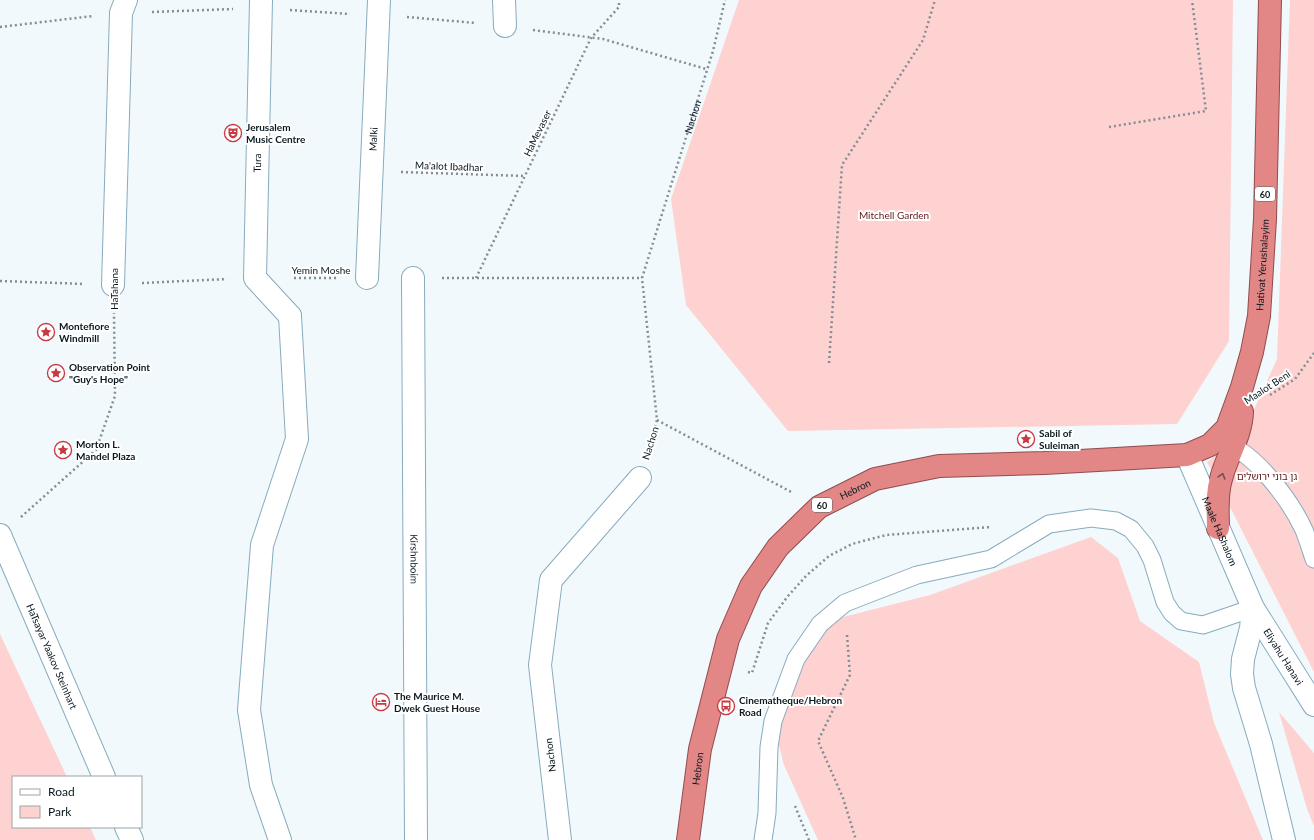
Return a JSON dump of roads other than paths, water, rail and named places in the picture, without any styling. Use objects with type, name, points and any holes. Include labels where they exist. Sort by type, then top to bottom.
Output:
[{"type":"highway","name":"Hativat Yerushalayim","points":[[1187,455],[1201,449],[1225,443],[1227,428],[1242,387],[1252,352],[1259,316],[1265,219],[1270,0]]},
{"type":"highway","points":[[1218,528],[1218,490],[1224,468],[1225,443],[1239,435],[1242,413],[1242,387]]},
{"type":"highway","name":"Hebron","points":[[688,840],[700,750],[728,639],[751,586],[778,547],[819,507],[875,479],[939,466],[1044,463],[1187,455]]},
{"type":"street","name":"HaTahana","points":[[113,285],[121,13],[126,0]]},
{"type":"street","name":"Tura","points":[[261,0],[255,278],[290,316],[297,439],[262,545],[249,710],[261,785],[280,840]]},
{"type":"street","name":"Malki","points":[[367,278],[379,0]]},
{"type":"street","points":[[504,0],[505,26]]},
{"type":"street","name":"Kirshnboim","points":[[413,278],[416,840]]},
{"type":"street","name":"Maale HaShalom","points":[[1187,455],[1253,608]]},
{"type":"street","name":"Nachon","points":[[560,840],[540,665],[552,580],[640,478]]},
{"type":"street","name":"HaTsayar Yaakov Steinhart","points":[[0,535],[104,776]]},
{"type":"street","points":[[1253,608],[1251,628],[1243,659],[1242,674],[1244,688],[1256,725],[1284,840]]},
{"type":"street","name":"Eliyahu Hanavi","points":[[1253,608],[1314,705]]},
{"type":"street","points":[[126,828],[132,840]]},
{"type":"lane","points":[[1225,443],[1256,464],[1289,503],[1303,530],[1314,559]]},
{"type":"lane","points":[[763,840],[767,813],[769,747],[773,721],[796,659],[820,624],[845,603],[917,575],[992,559],[1049,524],[1091,518],[1116,521],[1131,529],[1145,546],[1152,560],[1165,602],[1172,613],[1182,621],[1203,625],[1253,608]]},
{"type":"place","name":"Jerusalem Music Centre","points":[[233,133]]},
{"type":"place","name":"Montefiore Windmill","points":[[46,332]]},
{"type":"place","name":"Observation Point \"Guy's Hope\"","points":[[56,373]]},
{"type":"place","name":"Sabil of Suleiman","points":[[1026,439]]},
{"type":"place","name":"Morton L. Mandel Plaza","points":[[63,450]]},
{"type":"place","name":"The Maurice M. Dwek Guest House","points":[[381,702]]},
{"type":"place","name":"Cinematheque/Hebron Road","points":[[726,706]]},
{"type":"park label","name":"Mitchell Garden","points":[[894,215]]},
{"type":"park label","name":"גן בוני ירושלים","points":[[1267,476]]}]
